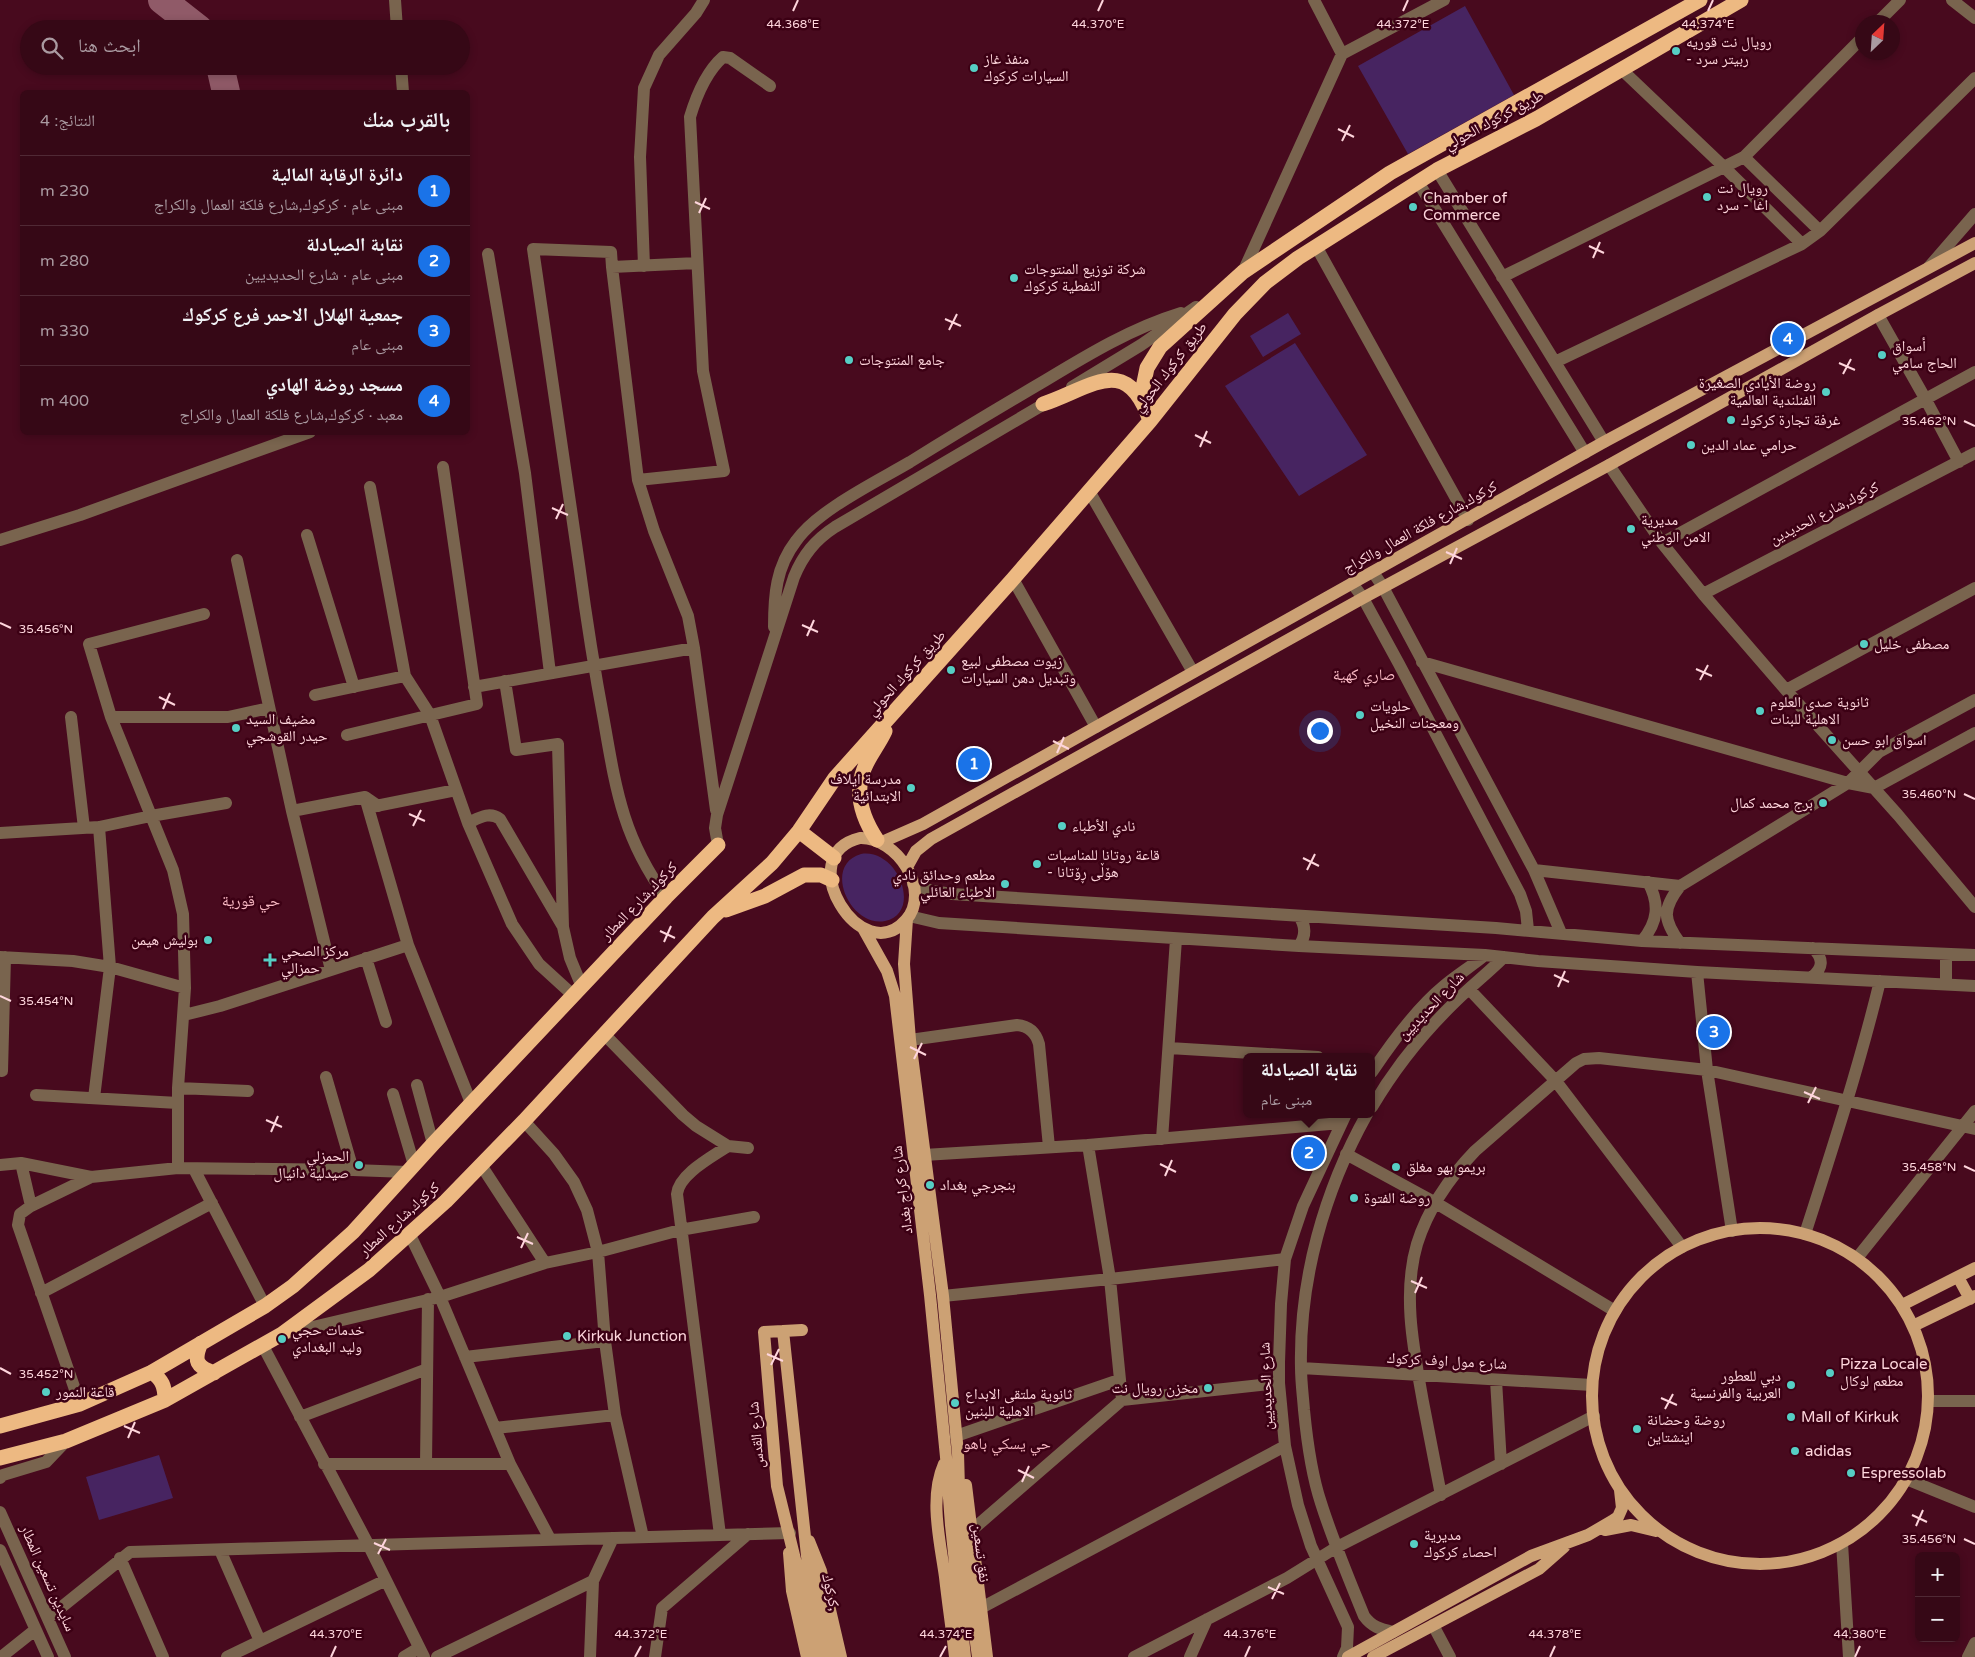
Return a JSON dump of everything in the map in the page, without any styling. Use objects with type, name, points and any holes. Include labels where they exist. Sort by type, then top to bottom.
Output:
[{"type":"highway","name":"طريق كركوك الحولي","points":[[1141,397],[1145,376],[1155,354],[1166,341],[1243,272],[1390,173],[1700,0]]},
{"type":"highway","name":"طريق كركوك الحولي","points":[[741,893],[772,863],[799,830],[835,778],[1013,579],[1150,421],[1249,298],[1281,270],[1316,246],[1437,170],[1536,118],[1741,0]]},
{"type":"highway","points":[[1525,96],[1536,118]]},
{"type":"highway","points":[[1044,404],[1103,380],[1117,381],[1123,383],[1141,397],[1150,421]]},
{"type":"highway","points":[[880,841],[864,818],[860,794],[861,781],[864,769],[882,738],[890,716]]},
{"type":"highway","points":[[799,830],[834,858]]},
{"type":"highway","name":"كركوك,شارع المطار","points":[[0,1426],[80,1404],[152,1372],[265,1306],[294,1286],[324,1260],[381,1203],[471,1103],[578,992],[666,896],[718,846]]},
{"type":"highway","points":[[719,912],[765,896],[804,875],[821,875],[832,880]]},
{"type":"highway","name":"كركوك,شارع المطار","points":[[0,1458],[66,1441],[165,1400],[263,1346],[348,1287],[410,1235],[481,1165],[719,912],[741,893]]},
{"type":"highway","points":[[201,1344],[196,1354],[198,1363],[202,1369],[214,1373]]},
{"type":"highway","points":[[152,1372],[161,1379],[165,1388],[165,1400]]},
{"type":"main road","name":"كركوك,شارع فلكة العمال والكراج","points":[[880,841],[923,824],[1604,442],[1975,243]]},
{"type":"main road","points":[[907,867],[916,851],[932,839],[1363,598],[1609,465],[1878,315],[1975,264]]},
{"type":"main road","points":[[866,838],[880,841],[896,852],[907,867],[913,884],[914,901],[908,918],[896,929],[885,932],[863,928],[849,917],[836,897],[832,880],[834,858],[845,844],[855,839],[866,838]]},
{"type":"main road","name":"شارع كراج بغداد","points":[[908,918],[904,964],[910,1040],[943,1296],[956,1436],[952,1455]]},
{"type":"main road","name":"شارع كراج بغداد","points":[[863,928],[887,970],[895,996],[952,1455]]},
{"type":"main road","points":[[1348,1657],[1531,1556],[1614,1527],[1631,1525],[1654,1530],[1692,1550],[1710,1557],[1749,1564],[1788,1562],[1816,1555],[1842,1543],[1876,1519],[1894,1498],[1906,1479],[1921,1446],[1929,1401],[1925,1363],[1913,1326],[1902,1305],[1887,1286],[1857,1258],[1828,1242],[1805,1234],[1774,1229],[1732,1231],[1706,1237],[1668,1255],[1644,1274],[1615,1310],[1599,1346],[1592,1385],[1594,1416],[1599,1444],[1605,1461],[1618,1485],[1644,1517],[1669,1537]]},
{"type":"main road","points":[[1902,1305],[1975,1268]]},
{"type":"main road","points":[[1913,1326],[1972,1298],[1958,1277]]},
{"type":"main road","points":[[802,1330],[783,1331],[804,1533],[820,1566],[841,1657]]},
{"type":"main road","name":"شارع القدس","points":[[783,1331],[764,1332],[776,1478],[790,1533]]},
{"type":"main road","points":[[955,1657],[936,1494],[940,1472],[952,1455],[964,1476],[987,1657]]},
{"type":"main road","name":"نفق تسعين","points":[[952,1455],[950,1525],[965,1657]]},
{"type":"main road","name":"نفق تسعين","points":[[952,1455],[978,1657]]},
{"type":"main road","points":[[1373,1657],[1539,1569],[1582,1537],[1612,1521],[1620,1513],[1623,1502],[1618,1485]]},
{"type":"main road","points":[[790,1533],[790,1575],[807,1657]]},
{"type":"main road","points":[[790,1533],[819,1657]]},
{"type":"main road","name":"كركوك,","points":[[804,1533],[808,1565],[829,1657]]},
{"type":"street","points":[[395,0],[396,20]]},
{"type":"street","points":[[644,266],[640,157],[644,88],[659,55],[704,0]]},
{"type":"street","points":[[1314,0],[1342,54]]},
{"type":"street","points":[[1243,272],[1342,54],[1444,0]]},
{"type":"street","points":[[1885,15],[1900,0]]},
{"type":"street","points":[[1952,0],[1975,18]]},
{"type":"street","points":[[1502,277],[1744,158],[1855,45]]},
{"type":"street","points":[[638,480],[724,471],[704,371],[690,117],[694,103],[716,63],[724,58],[730,58],[770,86]]},
{"type":"street","points":[[1620,69],[1802,244]]},
{"type":"street","points":[[402,75],[403,90]]},
{"type":"street","points":[[1555,362],[1802,244],[1820,230],[1975,78]]},
{"type":"street","points":[[1744,158],[1820,230]]},
{"type":"street","points":[[1437,170],[1604,442]]},
{"type":"street","points":[[1418,182],[1585,453]]},
{"type":"street","points":[[1928,269],[1975,214]]},
{"type":"street","points":[[1316,246],[1468,520]]},
{"type":"street","points":[[666,896],[645,865],[628,830],[617,794],[593,666],[533,249],[611,252],[638,480],[654,531],[688,616],[717,815]]},
{"type":"street","points":[[488,254],[525,473],[550,673]]},
{"type":"street","points":[[612,267],[697,263]]},
{"type":"street","points":[[718,846],[715,828],[717,815],[774,639],[798,566],[818,539],[835,527],[1141,345],[1192,309],[1218,295]]},
{"type":"street","points":[[774,639],[774,594],[781,566],[796,540],[816,520],[1103,346],[1147,325],[1192,309]]},
{"type":"street","points":[[1878,315],[1959,462]]},
{"type":"street","points":[[1662,543],[1975,372]]},
{"type":"street","points":[[0,540],[80,515],[302,435]]},
{"type":"street","name":"كركوك,شارع الحديدين","points":[[1703,594],[1975,453]]},
{"type":"street","points":[[1609,465],[1662,543],[1703,594],[1874,788],[1975,907]]},
{"type":"street","points":[[346,735],[477,704],[443,467]]},
{"type":"street","points":[[370,487],[406,676],[430,715],[468,823],[505,910],[520,938],[539,964],[578,992]]},
{"type":"street","points":[[1089,491],[1193,672]]},
{"type":"street","points":[[306,535],[354,687]]},
{"type":"street","points":[[237,560],[292,810],[331,970]]},
{"type":"street","points":[[1373,572],[1383,587],[1534,870],[1560,932]]},
{"type":"street","points":[[1013,579],[1096,727]]},
{"type":"street","points":[[1352,583],[1363,598],[1399,664],[1520,894],[1526,911],[1528,930]]},
{"type":"street","points":[[1786,690],[1975,588]]},
{"type":"street","points":[[178,1168],[178,1088],[185,988],[184,934],[179,894],[173,870],[111,717],[89,644],[204,614]]},
{"type":"street","points":[[474,686],[694,648]]},
{"type":"street","points":[[1422,662],[1848,783],[1874,788],[1975,733]]},
{"type":"street","points":[[315,695],[406,676]]},
{"type":"street","points":[[505,681],[516,750],[558,744],[563,927],[578,992]]},
{"type":"street","points":[[1680,943],[1666,920],[1668,903],[1680,886],[1848,783],[1879,752],[1975,700]]},
{"type":"street","points":[[111,717],[228,717],[269,708]]},
{"type":"street","points":[[71,717],[84,828]]},
{"type":"street","points":[[292,810],[370,804],[456,790]]},
{"type":"street","points":[[0,833],[99,827],[226,803]]},
{"type":"street","points":[[370,804],[408,945],[471,1103]]},
{"type":"street","points":[[468,823],[488,815],[494,815],[500,819],[563,927]]},
{"type":"street","points":[[94,1098],[110,967],[99,827]]},
{"type":"street","points":[[1534,870],[1680,886]]},
{"type":"street","points":[[1642,941],[1653,926],[1657,908],[1648,882]]},
{"type":"street","points":[[913,884],[942,893],[1560,932],[1642,941],[1975,955]]},
{"type":"street","points":[[1299,916],[1305,931],[1299,946]]},
{"type":"street","points":[[908,918],[939,923],[1176,939],[1485,956],[1697,972],[1975,986]]},
{"type":"street","points":[[1162,1139],[1176,939]]},
{"type":"street","points":[[184,1015],[220,1006],[408,945]]},
{"type":"street","points":[[1812,978],[1818,972],[1821,964],[1821,957],[1814,948]]},
{"type":"street","points":[[1946,954],[1946,984]]},
{"type":"street","name":"شارع الحديديين","points":[[1375,1060],[1443,986],[1485,956]]},
{"type":"street","points":[[2,1071],[3,957],[73,960],[110,967],[185,988]]},
{"type":"street","points":[[366,958],[386,1022]]},
{"type":"street","name":"شارع الحديديين","points":[[1375,1102],[1389,1079],[1420,1039],[1469,989],[1504,958]]},
{"type":"street","points":[[1697,972],[1707,1070],[1732,1231]]},
{"type":"street","points":[[1805,1234],[1848,1101],[1880,981]]},
{"type":"street","points":[[1469,989],[1555,1080],[1682,1248]]},
{"type":"street","points":[[910,1040],[1017,1025],[1032,1030],[1040,1044],[1049,1147]]},
{"type":"street","points":[[604,1035],[696,1126],[728,1146],[748,1148]]},
{"type":"street","points":[[1169,1048],[1252,1053]]},
{"type":"street","points":[[1441,1495],[1412,1331],[1412,1272],[1420,1235],[1452,1177],[1475,1151],[1576,1063],[1591,1058],[1707,1070],[1969,1128]]},
{"type":"street","points":[[326,1077],[353,1170]]},
{"type":"street","points":[[417,1085],[433,1144]]},
{"type":"street","points":[[178,1088],[248,1091]]},
{"type":"street","points":[[0,1165],[21,1163],[91,1177],[178,1168],[410,1169],[393,1094]]},
{"type":"street","points":[[36,1095],[178,1103]]},
{"type":"street","points":[[1857,1258],[1969,1128],[1975,1111]]},
{"type":"street","points":[[1365,1118],[1346,1154],[1324,1213],[1311,1263],[1306,1292],[1301,1368],[1307,1444],[1320,1502],[1364,1616],[1379,1629],[1393,1632]]},
{"type":"street","points":[[924,1154],[1162,1139],[1343,1119]]},
{"type":"street","name":"شارع الحديديين","points":[[1343,1119],[1304,1206],[1285,1259],[1281,1304],[1279,1383],[1285,1446],[1298,1505],[1317,1559],[1348,1627],[1347,1648],[1343,1657]]},
{"type":"street","points":[[524,1121],[554,1154],[574,1182],[587,1210],[598,1252],[605,1341],[615,1416],[643,1537]]},
{"type":"street","points":[[1088,1145],[1110,1279],[1122,1400]]},
{"type":"street","points":[[720,1535],[680,1230],[677,1194],[680,1183],[686,1176],[728,1146]]},
{"type":"street","points":[[1346,1154],[1436,1203],[1615,1310]]},
{"type":"street","points":[[21,1163],[31,1206]]},
{"type":"street","points":[[481,1165],[545,1263]]},
{"type":"street","points":[[194,1169],[265,1306]]},
{"type":"street","points":[[80,1404],[18,1225],[20,1214],[31,1206],[91,1177]]},
{"type":"street","points":[[41,1293],[212,1203]]},
{"type":"street","points":[[1304,1206],[1324,1213]]},
{"type":"street","points":[[282,1334],[434,1298],[545,1263],[598,1252],[680,1230],[754,1217]]},
{"type":"street","points":[[410,1235],[434,1298],[465,1357],[510,1464],[550,1539]]},
{"type":"street","points":[[943,1296],[1285,1259]]},
{"type":"street","points":[[426,1464],[427,1369],[434,1298]]},
{"type":"street","points":[[465,1357],[605,1341]]},
{"type":"street","points":[[263,1346],[368,1544],[384,1581],[421,1653],[404,1657]]},
{"type":"street","name":"شارع مول اوف كركوك","points":[[1301,1368],[1592,1385]]},
{"type":"street","points":[[300,1417],[427,1369]]},
{"type":"street","points":[[956,1436],[1119,1380]]},
{"type":"street","points":[[1496,1380],[1501,1464]]},
{"type":"street","points":[[972,1530],[1122,1400],[1279,1383]]},
{"type":"street","points":[[1929,1401],[1975,1402]]},
{"type":"street","points":[[495,1428],[615,1416]]},
{"type":"street","points":[[1134,1657],[1287,1578],[1337,1547],[1594,1416]]},
{"type":"street","points":[[0,1478],[3,1475],[46,1462],[66,1441]]},
{"type":"street","points":[[981,1608],[1285,1446]]},
{"type":"street","points":[[324,1464],[510,1464]]},
{"type":"street","points":[[1906,1479],[1975,1507]]},
{"type":"street","name":"سايدين تسعين المطار","points":[[0,1512],[5,1538],[48,1618],[66,1657]]},
{"type":"street","points":[[48,1618],[120,1558],[130,1552],[790,1533]]},
{"type":"street","points":[[655,1657],[662,1608],[748,1534]]},
{"type":"street","points":[[590,1657],[593,1581],[613,1538]]},
{"type":"street","points":[[1842,1543],[1850,1657]]},
{"type":"street","points":[[220,1550],[260,1641]]},
{"type":"street","points":[[120,1558],[163,1657]]},
{"type":"street","points":[[2,1559],[48,1657]]},
{"type":"street","points":[[228,1657],[384,1581]]},
{"type":"street","points":[[437,1657],[593,1581]]},
{"type":"street","points":[[1190,1657],[1207,1620]]},
{"type":"street","points":[[1432,1625],[1450,1657]]},
{"type":"street","points":[[1,1657],[35,1630]]},
{"type":"street","points":[[1968,1657],[1975,1643]]},
{"type":"street","points":[[1387,1657],[1398,1645]]},
{"type":"shaded area","points":[[1465,6],[1514,95],[1408,154],[1358,66]]},
{"type":"shaded area","points":[[1288,313],[1301,334],[1263,357],[1250,336]]},
{"type":"shaded area","points":[[1295,343],[1367,455],[1299,496],[1225,386]]},
{"type":"shaded area","points":[[861,854],[874,855],[886,861],[895,870],[901,882],[904,895],[902,906],[896,916],[885,921],[872,921],[861,915],[852,906],[845,894],[842,882],[843,870],[849,860]]},
{"type":"shaded area","points":[[159,1455],[173,1498],[99,1520],[86,1477]]},
{"type":"taxiway","points":[[162,0],[188,20]]},
{"type":"taxiway","points":[[222,75],[226,90]]},
{"type":"place","name":"رويال نت قوريه - ربيتر سرد","points":[[1676,51]]},
{"type":"place","name":"منفذ غاز السيارات كركوك","points":[[974,68]]},
{"type":"place","name":"رويال نت اغا - سرد","points":[[1707,197]]},
{"type":"place","name":"Chamber of Commerce","points":[[1413,207]]},
{"type":"place","name":"شركة توزيع المنتوجات النفطية كركوك","points":[[1014,278]]},
{"type":"place","name":"مسجد روضة الهادي","points":[[1788,339]]},
{"type":"place","name":"أسواق الحاج سامي","points":[[1882,355]]},
{"type":"place","name":"جامع المنتوجات","points":[[849,360]]},
{"type":"place","name":"روضة الأيادي الصغيرة الفنلندية العالمية","points":[[1826,392]]},
{"type":"place","name":"غرفة تجارة كركوك","points":[[1731,420]]},
{"type":"place","name":"حرامي عماد الدين","points":[[1691,445]]},
{"type":"place","name":"مديرية الامن الوطني","points":[[1631,529]]},
{"type":"place","name":"مصطفى خليل","points":[[1864,644]]},
{"type":"place","name":"زيوت مصطفى لبيع وتبديل دهن السيارات","points":[[951,670]]},
{"type":"place","name":"ثانوية صدى العلوم الاهلية للبنات","points":[[1760,711]]},
{"type":"place","name":"حلويات ومعجنات النخيل","points":[[1360,715]]},
{"type":"place","name":"مضيف السيد حيدر القوشجي","points":[[236,728]]},
{"type":"place","name":"اسواق ابو حسن","points":[[1832,740]]},
{"type":"place","name":"دائرة الرقابة المالية","points":[[974,764]]},
{"type":"place","name":"مدرسة ايلاف الابتدائية","points":[[911,788]]},
{"type":"place","name":"برج محمد كمال","points":[[1823,803]]},
{"type":"place","name":"نادي الأطباء","points":[[1062,826]]},
{"type":"place","name":"قاعة روتانا للمناسبات - هۆڵی ڕۆتانا","points":[[1037,864]]},
{"type":"place","name":"مطعم وحدائق نادي الاطباء العائلي","points":[[1005,884]]},
{"type":"place","name":"بوليش هيمن","points":[[208,940]]},
{"type":"place","name":"مركز الصحي حمزالي","points":[[270,960]]},
{"type":"place","name":"جمعية الهلال الاحمر فرع كركوك","points":[[1714,1032]]},
{"type":"place","name":"نقابة الصيادلة","points":[[1309,1153]]},
{"type":"place","name":"الحمزلي صيدلية دانيال","points":[[359,1165]]},
{"type":"place","name":"بريمو بهو مغلق","points":[[1396,1167]]},
{"type":"place","name":"بنجرجي بغداد","points":[[930,1185]]},
{"type":"place","name":"روضة الفتوة","points":[[1354,1198]]},
{"type":"place","name":"Kirkuk Junction","points":[[567,1336]]},
{"type":"place","name":"خدمات حجي وليد البغدادي","points":[[282,1339]]},
{"type":"place","name":"Pizza Locale مطعم لوكال","points":[[1830,1373]]},
{"type":"place","name":"دبي للعطور العربية والفرنسية","points":[[1791,1385]]},
{"type":"place","name":"مخزن رويال نت","points":[[1208,1388]]},
{"type":"place","name":"قاعة النمور","points":[[46,1392]]},
{"type":"place","name":"ثانوية ملتقى الابداع الاهلية للبنين","points":[[955,1403]]},
{"type":"place","name":"Mall of Kirkuk","points":[[1791,1417]]},
{"type":"place","name":"روضة وحضانة اينشتاين","points":[[1637,1429]]},
{"type":"place","name":"adidas","points":[[1795,1451]]},
{"type":"place","name":"Espressolab","points":[[1851,1473]]},
{"type":"place","name":"مديرية احصاء كركوك","points":[[1414,1544]]},
{"type":"district","name":"صاري كهية","points":[[1364,674]]},
{"type":"district","name":"حي قورية","points":[[251,900]]},
{"type":"district","name":"حي يسكي باهو","points":[[1007,1443]]}]
